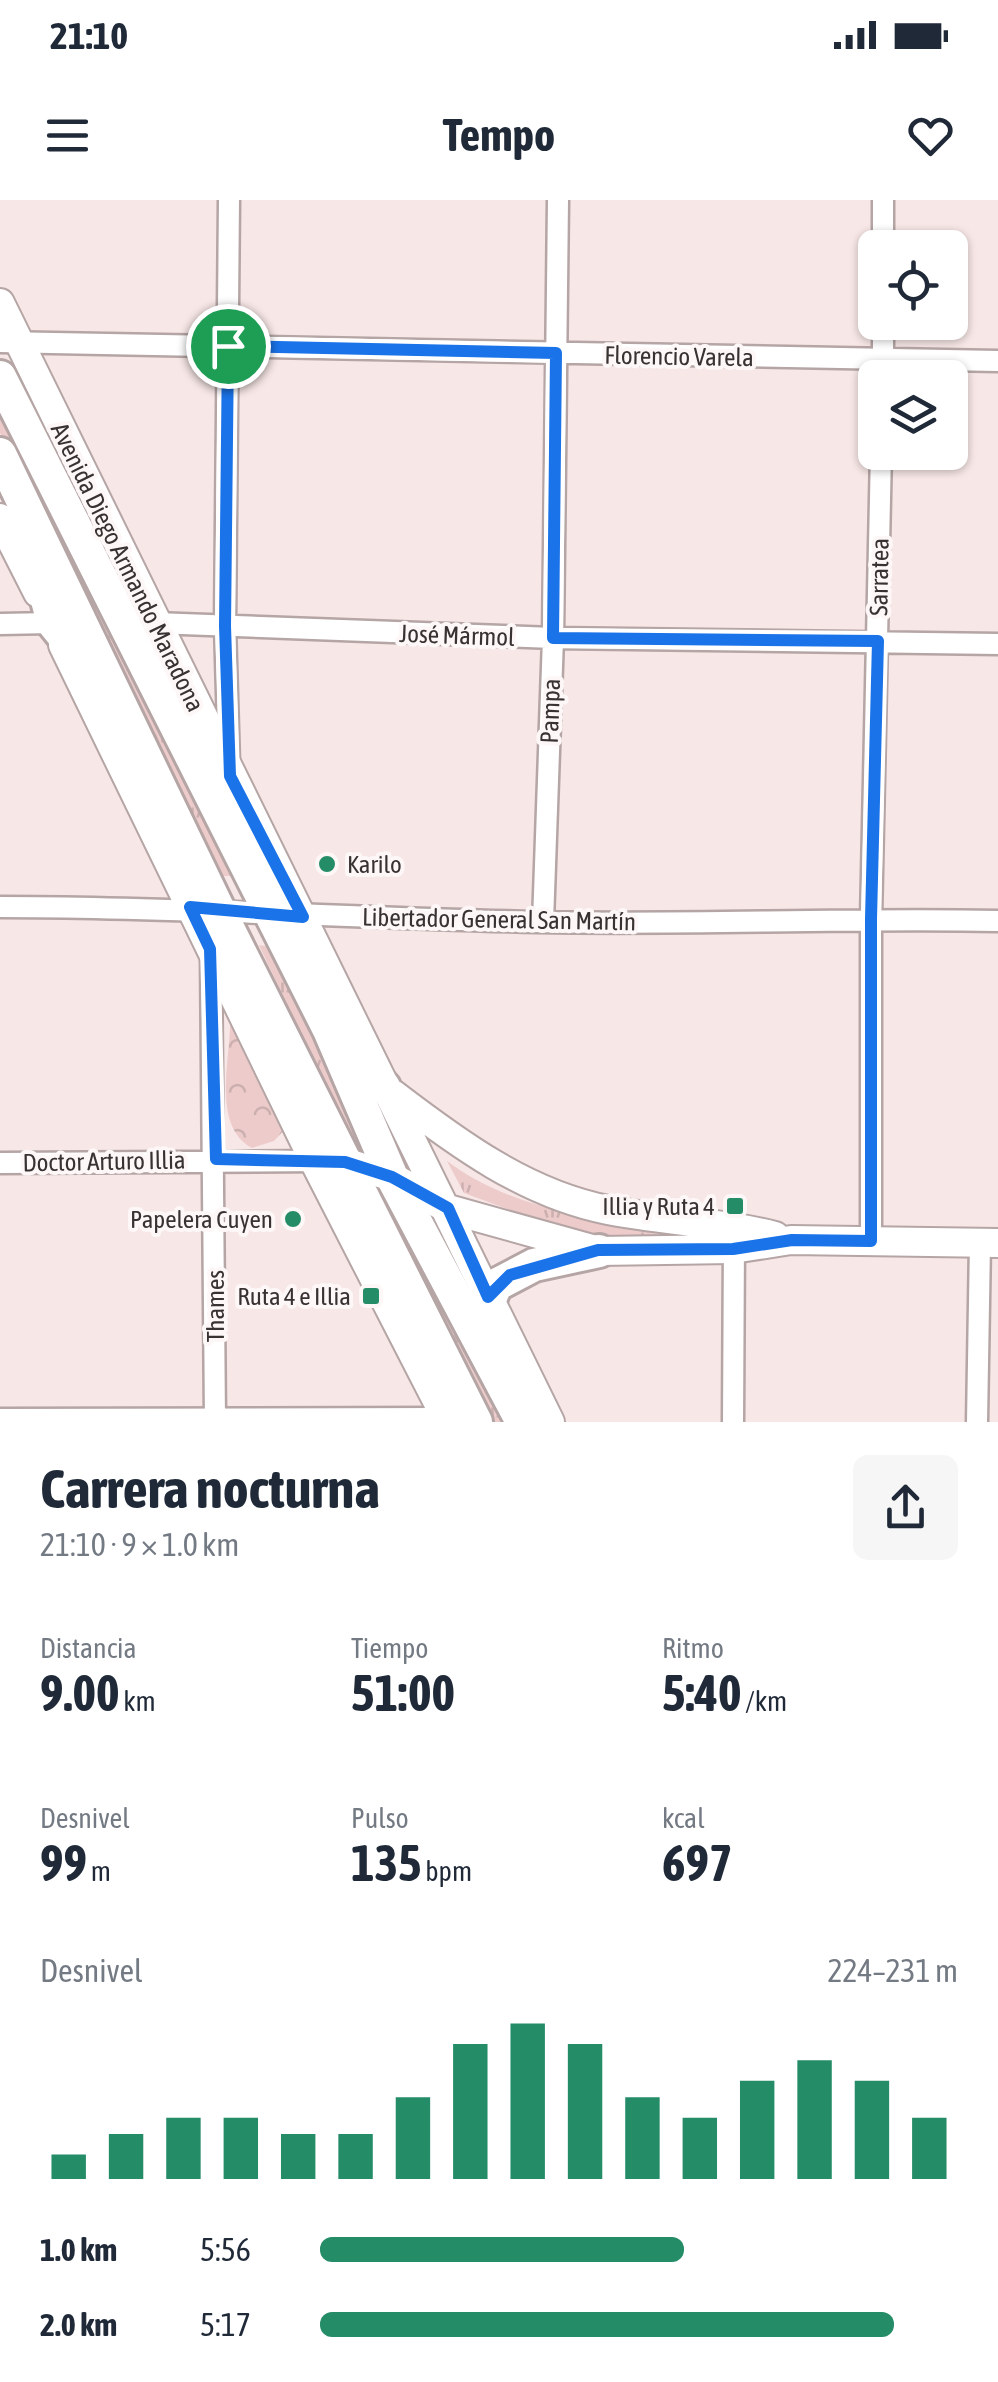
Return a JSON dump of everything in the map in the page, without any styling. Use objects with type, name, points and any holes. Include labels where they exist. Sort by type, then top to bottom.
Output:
[{"type":"main road","name":"Avenida Diego Armando Maradona","points":[[0,377],[286,915],[328,1030],[392,1177],[522,1422]]},
{"type":"main road","points":[[0,454],[123,711],[204,908],[456,1421]]},
{"type":"main road","points":[[17,490],[53,623],[123,711]]},
{"type":"main road","points":[[328,1030],[384,1087]]},
{"type":"main road","points":[[491,1362],[480,1323],[488,1297],[510,1275],[598,1250]]},
{"type":"street","points":[[229,200],[225,626],[230,776]]},
{"type":"street","name":"Pampa","points":[[543,922],[553,638],[558,200]]},
{"type":"street","points":[[883,200],[883,230]]},
{"type":"street","name":"Avenida Diego Armando Maradona","points":[[0,303],[10,342],[230,776],[286,915],[448,1208],[550,1422]]},
{"type":"street","name":"Florencio Varela","points":[[10,342],[556,353],[858,368]]},
{"type":"street","name":"Florencio Varela","points":[[968,363],[998,361]]},
{"type":"street","name":"Sarratea","points":[[871,1241],[871,919],[882,470]]},
{"type":"street","points":[[0,518],[204,908],[210,949],[330,1161]]},
{"type":"street","points":[[0,624],[53,623]]},
{"type":"street","name":"José Mármol","points":[[155,623],[553,638],[998,644]]},
{"type":"street","name":"Libertador General San Martín","points":[[0,907],[204,908],[286,915],[543,922],[998,921]]},
{"type":"street","name":"Thames","points":[[210,949],[216,1159],[215,1420]]},
{"type":"street","name":"Doctor Arturo Illia","points":[[384,1087],[492,1167],[604,1209],[734,1238]]},
{"type":"street","name":"Doctor Arturo Illia","points":[[0,1163],[330,1161],[392,1177],[448,1208],[598,1250],[734,1238],[989,1243]]},
{"type":"street","points":[[734,1238],[734,1422]]},
{"type":"street","points":[[976,1422],[989,1243]]},
{"type":"street","points":[[0,1419],[456,1421]]},
{"type":"green space","points":[[0,406],[235,876],[222,876],[0,433]]},
{"type":"green space","points":[[259,945],[271,947],[359,1133],[348,1135]]},
{"type":"green space","points":[[234,1023],[285,1129],[274,1141],[252,1148],[232,1126],[228,1110],[226,1076],[230,1026]]},
{"type":"green space","points":[[447,1161],[476,1180],[542,1206],[613,1222],[719,1235],[613,1237],[561,1229],[464,1193]]},
{"type":"green space","points":[[387,1217],[400,1221],[503,1422],[489,1422]]},
{"type":"place","name":"Karilo","points":[[327,864]]},
{"type":"place","name":"Illia y Ruta 4","points":[[735,1206]]},
{"type":"place","name":"Papelera Cuyen","points":[[293,1219]]},
{"type":"place","name":"Ruta 4 e Illia","points":[[371,1296]]},
{"type":"route","points":[[228,346],[556,353],[553,638],[878,641],[871,919],[871,1241],[792,1240],[733,1249],[598,1250],[534,1265],[510,1275],[496,1284],[488,1297],[448,1208],[392,1177],[345,1162],[216,1159],[210,949],[190,907],[303,917],[230,776],[225,626],[228,346]]}]
